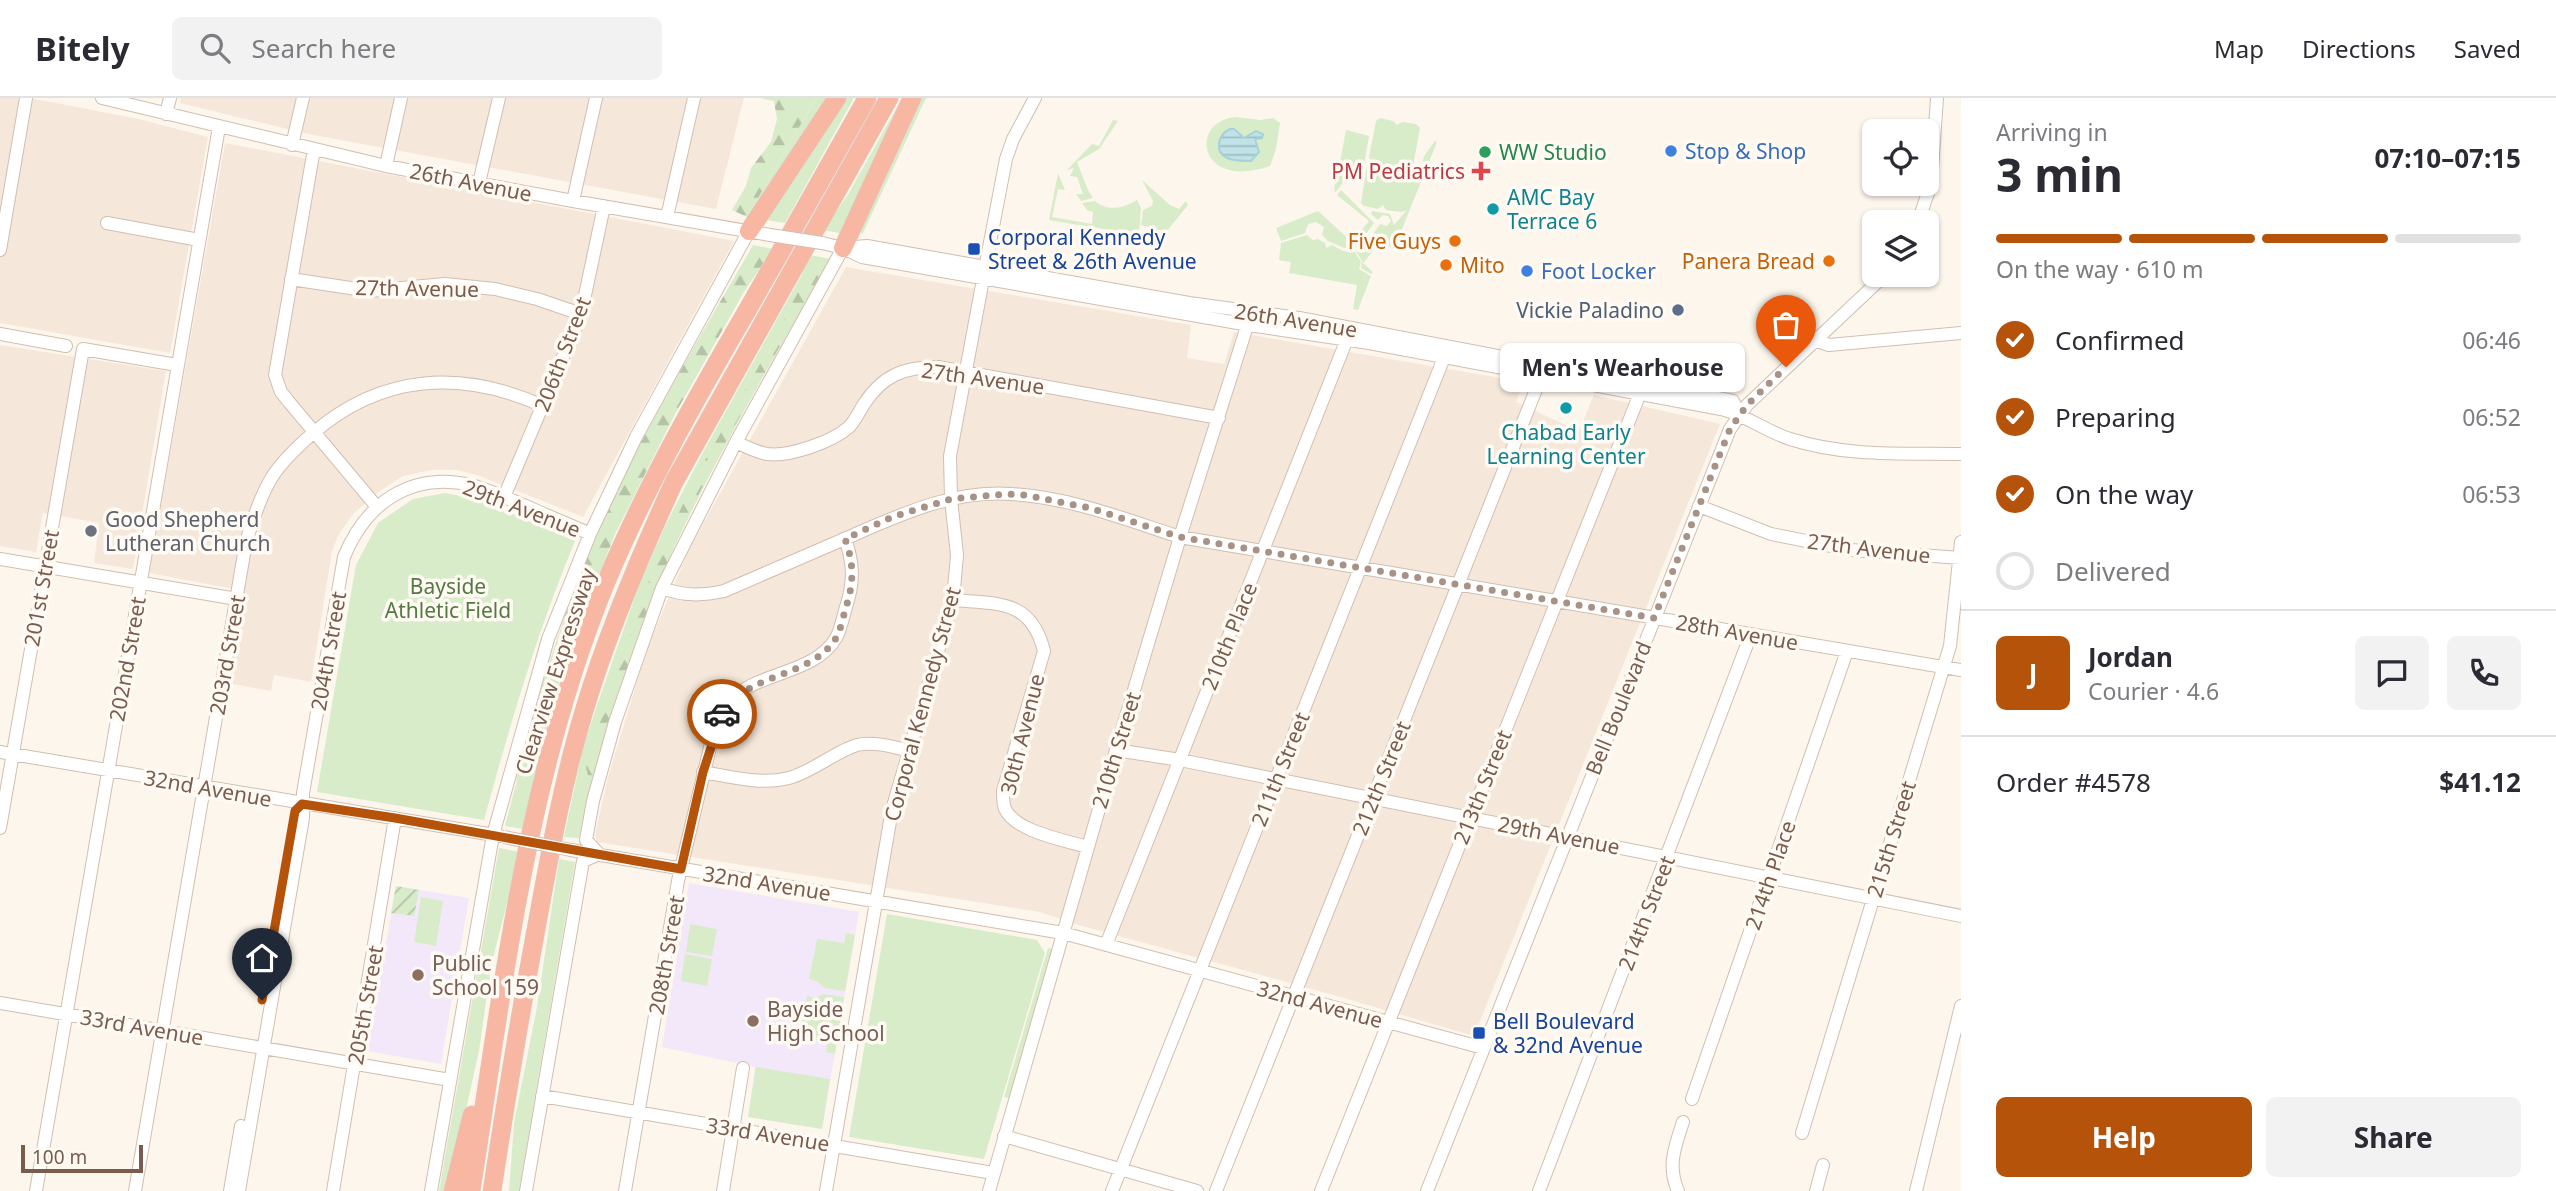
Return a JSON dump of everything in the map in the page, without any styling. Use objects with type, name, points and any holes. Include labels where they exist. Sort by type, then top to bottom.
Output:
[{"type":"highway","points":[[749,231],[837,98]]},
{"type":"highway","name":"Clearview Expressway","points":[[471,1191],[533,816],[580,653],[604,588],[654,476],[867,98]]},
{"type":"highway","name":"Clearview Expressway","points":[[492,1191],[511,1067],[555,822],[585,707],[621,604],[674,482],[889,98]]},
{"type":"highway","points":[[843,248],[912,98]]},
{"type":"highway","points":[[453,1191],[503,986]]},
{"type":"highway","points":[[501,1191],[511,1067]]},
{"type":"street","points":[[0,250],[4,208],[26,98]]},
{"type":"street","name":"26th Avenue","points":[[102,98],[386,166],[822,243],[843,248],[862,257],[985,272],[1349,334],[1639,388],[1740,414],[1757,426],[1791,439],[1821,446],[1863,453],[1961,454]]},
{"type":"street","points":[[166,114],[170,98]]},
{"type":"street","points":[[292,145],[303,98]]},
{"type":"street","points":[[386,166],[401,98]]},
{"type":"street","points":[[479,183],[499,98]]},
{"type":"street","points":[[573,201],[596,98]]},
{"type":"street","points":[[667,217],[694,98]]},
{"type":"street","name":"Corporal Kennedy Street","points":[[826,1191],[892,810],[953,600],[957,555],[950,456],[1006,159],[1013,139],[1035,98]]},
{"type":"street","points":[[1922,210],[1931,184],[1937,98]]},
{"type":"street","name":"202nd Street","points":[[36,1191],[219,127]]},
{"type":"street","points":[[314,149],[275,375],[281,392],[377,507]]},
{"type":"street","name":"206th Street","points":[[504,497],[581,314],[604,206]]},
{"type":"street","points":[[107,223],[200,240]]},
{"type":"street","name":"Clearview Expressway","points":[[432,1191],[450,1080],[499,836],[548,639],[590,534],[636,437],[749,231]]},
{"type":"street","points":[[526,1191],[583,861],[598,855],[586,840],[593,801],[615,722],[662,588],[736,442],[843,248]]},
{"type":"street","name":"27th Avenue","points":[[291,279],[370,291],[445,284],[495,289],[537,299],[581,314]]},
{"type":"street","name":"Bell Boulevard","points":[[1427,1191],[1730,429],[1747,405],[1872,287]]},
{"type":"street","name":"210th Street","points":[[989,1191],[1087,847],[1249,319]]},
{"type":"street","points":[[1814,340],[1829,345],[1961,333]]},
{"type":"street","points":[[0,334],[66,346]]},
{"type":"street","name":"210th Place","points":[[1106,945],[1349,334]]},
{"type":"street","name":"201st Street","points":[[0,828],[6,753],[45,566],[83,349],[177,365]]},
{"type":"street","name":"211th Street","points":[[1112,1191],[1447,352]]},
{"type":"street","name":"27th Avenue","points":[[736,442],[769,454],[800,450],[829,440],[849,427],[874,391],[886,380],[912,367],[938,367],[1219,418]]},
{"type":"street","name":"212th Street","points":[[1216,1191],[1542,370]]},
{"type":"street","points":[[313,433],[332,416],[353,404],[387,390],[428,383],[496,388],[543,406]]},
{"type":"street","name":"213th Street","points":[[1321,1191],[1637,401],[1639,388]]},
{"type":"street","name":"203rd Street","points":[[135,1191],[246,542],[261,499],[284,460],[313,433]]},
{"type":"street","name":"29th Avenue","points":[[377,507],[396,493],[414,486],[433,482],[472,485],[590,534]]},
{"type":"street","name":"28th Avenue","points":[[662,588],[678,594],[698,596],[724,591],[892,517],[951,499],[1007,494],[1044,497],[1090,508],[1180,537],[1961,670]]},
{"type":"street","name":"27th Avenue","points":[[1699,506],[1771,534],[1851,550],[1960,558]]},
{"type":"street","name":"204th Street","points":[[239,1191],[258,1047],[295,811],[302,804],[344,557],[359,526],[377,507]]},
{"type":"street","name":"208th Street","points":[[625,1191],[681,869],[703,772],[718,724],[731,700],[757,684],[816,658],[837,637],[853,580],[845,539]]},
{"type":"street","name":"215th Street","points":[[1802,1133],[1950,646],[1961,542]]},
{"type":"street","points":[[0,559],[237,599]]},
{"type":"street","name":"30th Avenue","points":[[953,600],[1002,604],[1020,611],[1033,622],[1039,632],[1044,651],[1003,791],[1005,808],[1014,819],[1026,827],[1087,847]]},
{"type":"street","name":"214th Street","points":[[1539,1191],[1751,635]]},
{"type":"street","name":"214th Place","points":[[1692,1099],[1847,650]]},
{"type":"street","points":[[703,772],[748,780],[771,780],[790,778],[856,745],[892,746],[910,751]]},
{"type":"street","name":"29th Avenue","points":[[1116,750],[1180,760],[1961,915]]},
{"type":"street","name":"32nd Avenue","points":[[6,753],[1063,933],[1483,1048]]},
{"type":"street","name":"205th Street","points":[[333,1191],[395,818]]},
{"type":"street","name":"33rd Avenue","points":[[0,1003],[450,1080]]},
{"type":"street","points":[[1916,1191],[1961,1006]]},
{"type":"street","name":"204th Street","points":[[230,1191],[258,1047]]},
{"type":"street","points":[[723,1191],[743,1068]]},
{"type":"street","name":"33rd Avenue","points":[[542,1096],[993,1173]]},
{"type":"street","points":[[1678,1191],[1671,1170],[1683,1122]]},
{"type":"street","points":[[1004,1136],[1197,1191]]},
{"type":"street","points":[[1816,1191],[1823,1165]]},
{"type":"shaded area","points":[[0,98],[30,98],[139,119],[208,137],[170,353],[0,323]]},
{"type":"shaded area","points":[[181,98],[744,98],[716,209],[308,134],[180,103]]},
{"type":"shaded area","points":[[225,143],[734,241],[583,517],[480,476],[457,470],[432,470],[403,476],[354,513],[339,534],[332,551],[311,682],[274,675],[271,691],[228,683],[244,591],[149,573]]},
{"type":"shaded area","points":[[846,267],[1191,325],[1187,358],[1224,364],[1234,332],[1524,382],[1516,402],[1579,431],[1594,395],[1720,424],[1474,1036],[1040,912],[597,842],[595,835],[608,777],[647,649],[690,547]]},
{"type":"shaded area","points":[[0,345],[166,371],[133,569],[94,563],[99,523],[43,513],[36,552],[0,546]]},
{"type":"shaded area","name":"Bayside High School","points":[[689,883],[859,912],[822,1129],[748,1117],[755,1067],[662,1047]]},
{"type":"shaded area","name":"Public School 159","points":[[396,886],[469,898],[441,1064],[367,1051]]},
{"type":"green space","points":[[760,98],[816,98],[747,217],[732,210],[746,186],[751,168],[771,142],[777,119],[774,101]]},
{"type":"green space","points":[[816,98],[833,98],[756,218],[747,217]]},
{"type":"green space","points":[[846,98],[854,98],[785,223],[765,220]]},
{"type":"green space","points":[[902,98],[909,98],[845,234],[823,230],[849,193]]},
{"type":"green space","points":[[918,98],[926,98],[862,235],[859,225]]},
{"type":"green space","points":[[1236,117],[1260,120],[1273,118],[1280,123],[1270,166],[1246,171],[1228,169],[1215,163],[1208,152],[1207,141],[1211,130],[1221,121]]},
{"type":"green space","points":[[1380,118],[1393,121],[1397,125],[1402,122],[1416,124],[1420,128],[1413,166],[1409,168],[1412,172],[1413,169],[1421,170],[1424,156],[1435,141],[1437,142],[1394,249],[1381,242],[1363,263],[1373,272],[1371,274],[1361,268],[1362,261],[1356,251],[1366,244],[1380,224],[1387,226],[1391,221],[1388,216],[1383,215],[1378,220],[1371,214],[1372,211],[1390,214],[1394,225],[1406,211],[1386,210],[1383,205],[1378,209],[1361,203],[1367,166],[1372,162],[1369,157],[1376,121]]},
{"type":"green space","points":[[1113,120],[1118,121],[1099,149],[1077,162],[1093,198],[1081,201],[1076,194],[1083,194],[1077,177],[1070,176],[1074,168],[1067,170],[1092,144],[1099,146]]},
{"type":"green space","points":[[1346,130],[1369,136],[1362,176],[1344,173],[1342,184],[1335,193],[1334,185]]},
{"type":"green space","points":[[1058,173],[1065,190],[1058,189],[1052,217],[1092,224],[1093,212],[1087,210],[1082,203],[1095,201],[1106,207],[1117,208],[1137,200],[1141,208],[1139,235],[1049,220]]},
{"type":"green space","points":[[1142,180],[1170,205],[1179,209],[1186,201],[1188,205],[1166,232],[1141,225],[1143,210],[1152,206],[1153,201]]},
{"type":"green space","points":[[1341,190],[1374,223],[1356,247],[1344,248],[1328,241],[1322,235],[1324,227],[1316,222],[1308,224],[1305,233],[1281,241],[1276,228],[1318,211],[1352,242],[1369,221],[1337,195]]},
{"type":"green space","points":[[1307,235],[1313,240],[1318,239],[1325,243],[1326,248],[1332,245],[1343,251],[1355,252],[1361,262],[1359,269],[1371,276],[1358,310],[1353,309],[1357,285],[1289,273],[1291,262],[1279,260],[1281,243]]},
{"type":"green space","points":[[753,245],[773,249],[744,292],[675,414],[615,534],[567,658],[537,767],[524,778],[516,797],[518,770],[528,729],[563,623],[605,515],[657,412]]},
{"type":"green space","points":[[809,255],[830,259],[729,439],[657,584],[617,691],[579,838],[564,837],[584,743],[639,585],[665,526],[702,454],[801,276]]},
{"type":"green space","points":[[815,256],[830,259],[727,441],[688,515],[659,581],[617,696],[590,784],[586,767],[657,558],[701,467],[775,338]]},
{"type":"green space","name":"Bayside Athletic Field","points":[[445,493],[480,500],[575,541],[525,679],[484,820],[317,792],[356,565],[378,523],[413,499]]},
{"type":"green space","points":[[537,767],[523,829],[505,826],[516,784],[516,794],[524,778]]},
{"type":"green space","points":[[499,848],[520,852],[491,966],[479,1051],[448,1191],[439,1191]]},
{"type":"green space","points":[[559,859],[575,862],[519,1191],[509,1191],[514,1123],[537,1007]]},
{"type":"green space","points":[[396,886],[419,890],[414,916],[391,913]]},
{"type":"green space","points":[[421,897],[443,901],[436,946],[414,942]]},
{"type":"green space","points":[[887,914],[1037,940],[1045,953],[984,1159],[849,1137]]},
{"type":"green space","points":[[690,924],[717,929],[712,956],[686,952]]},
{"type":"green space","points":[[846,933],[855,935],[845,991],[824,988],[809,979],[817,939],[844,943]]},
{"type":"green space","points":[[1048,948],[1052,949],[1009,1098],[1004,1097]]},
{"type":"green space","points":[[685,954],[712,959],[707,986],[681,981]]},
{"type":"green space","points":[[823,994],[844,997],[835,1054],[826,1052],[827,1043],[800,1037],[807,996],[816,998]]},
{"type":"green space","points":[[756,1067],[830,1079],[822,1129],[748,1117]]},
{"type":"water","points":[[1230,129],[1234,129],[1244,138],[1256,131],[1263,134],[1262,138],[1255,139],[1259,152],[1251,161],[1229,159],[1220,151],[1219,143]]},
{"type":"way so far","points":[[722,714],[731,700],[757,684],[816,658],[837,637],[853,580],[850,553],[845,539],[892,517],[951,499],[971,496],[1007,494],[1044,497],[1090,508],[1180,537],[1654,618],[1730,429],[1747,405],[1786,367]]},
{"type":"place","name":"Stop & Shop","points":[[1671,151]]},
{"type":"place","name":"WW Studio","points":[[1485,152]]},
{"type":"place","name":"PM Pediatrics","points":[[1481,171]]},
{"type":"place","name":"AMC Bay Terrace 6","points":[[1493,209]]},
{"type":"place","name":"Five Guys","points":[[1455,241]]},
{"type":"place","name":"Corporal Kennedy Street & 26th Avenue","points":[[974,249]]},
{"type":"place","name":"Panera Bread","points":[[1829,261]]},
{"type":"place","name":"Mito","points":[[1446,265]]},
{"type":"place","name":"Foot Locker","points":[[1527,271]]},
{"type":"place","name":"Vickie Paladino","points":[[1678,310]]},
{"type":"place","name":"Men's Wearhouse","points":[[1786,367]]},
{"type":"place","name":"Chabad Early Learning Center","points":[[1566,408]]},
{"type":"place","name":"Good Shepherd Lutheran Church","points":[[91,531]]},
{"type":"place","name":"Public School 159","points":[[418,975]]},
{"type":"place","name":"Bayside High School","points":[[753,1021]]},
{"type":"place","name":"Bell Boulevard & 32nd Avenue","points":[[1479,1033]]},
{"type":"route","points":[[262,1000],[295,811],[302,804],[681,869],[703,772],[722,714]]}]
